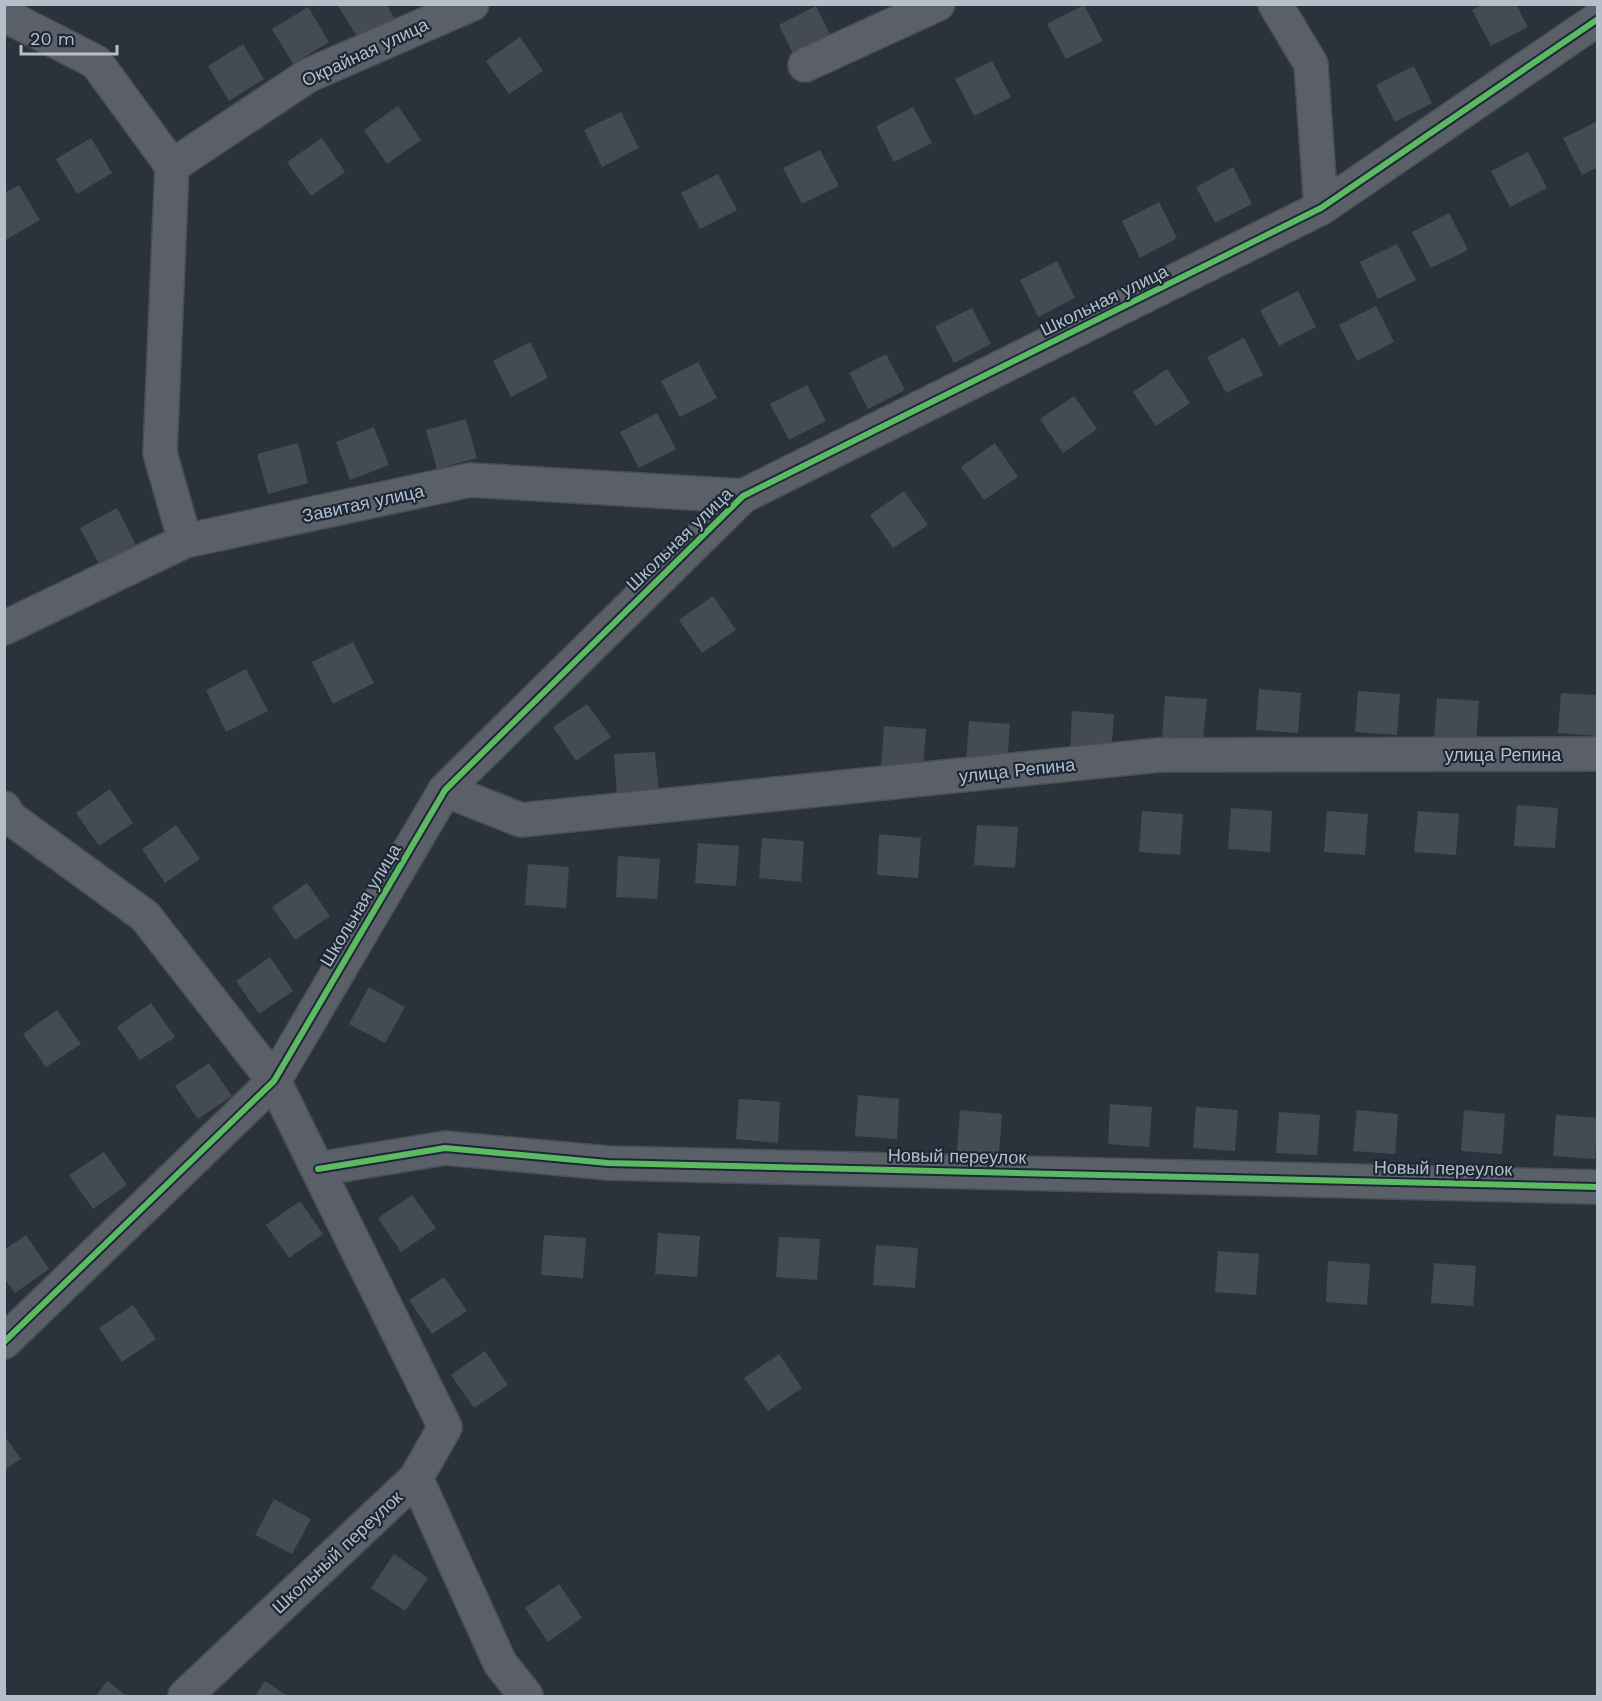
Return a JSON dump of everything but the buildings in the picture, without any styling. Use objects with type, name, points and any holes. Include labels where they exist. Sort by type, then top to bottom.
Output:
[{"type":"street","name":"Окрайная улица","points":[[172,166],[309,75],[472,4]]},
{"type":"street","points":[[805,65],[938,4]]},
{"type":"street","points":[[1275,4],[1311,64],[1321,208]]},
{"type":"street","points":[[8,17],[96,62],[172,166],[160,453],[185,541]]},
{"type":"street","name":"Школьная улица","points":[[4,1342],[274,1081],[445,790],[743,496],[1321,208],[1598,19]]},
{"type":"street","name":"Завитая улица","points":[[4,628],[185,541],[470,480],[743,496]]},
{"type":"street","name":"улица Репина","points":[[445,790],[521,820],[1160,755],[1598,754]]},
{"type":"street","points":[[4,808],[9,817],[145,916],[274,1081],[445,1427],[416,1478]]},
{"type":"street","name":"Новый переулок","points":[[318,1169],[445,1148],[608,1163],[1598,1187]]},
{"type":"street","name":"Школьный переулок","points":[[185,1696],[416,1478],[500,1663],[526,1696]]},
{"type":"cycle path","points":[[4,1342],[274,1081],[445,790],[743,496],[1321,208],[1598,19]]},
{"type":"cycle path","points":[[318,1169],[445,1148],[608,1163],[1598,1187]]}]
